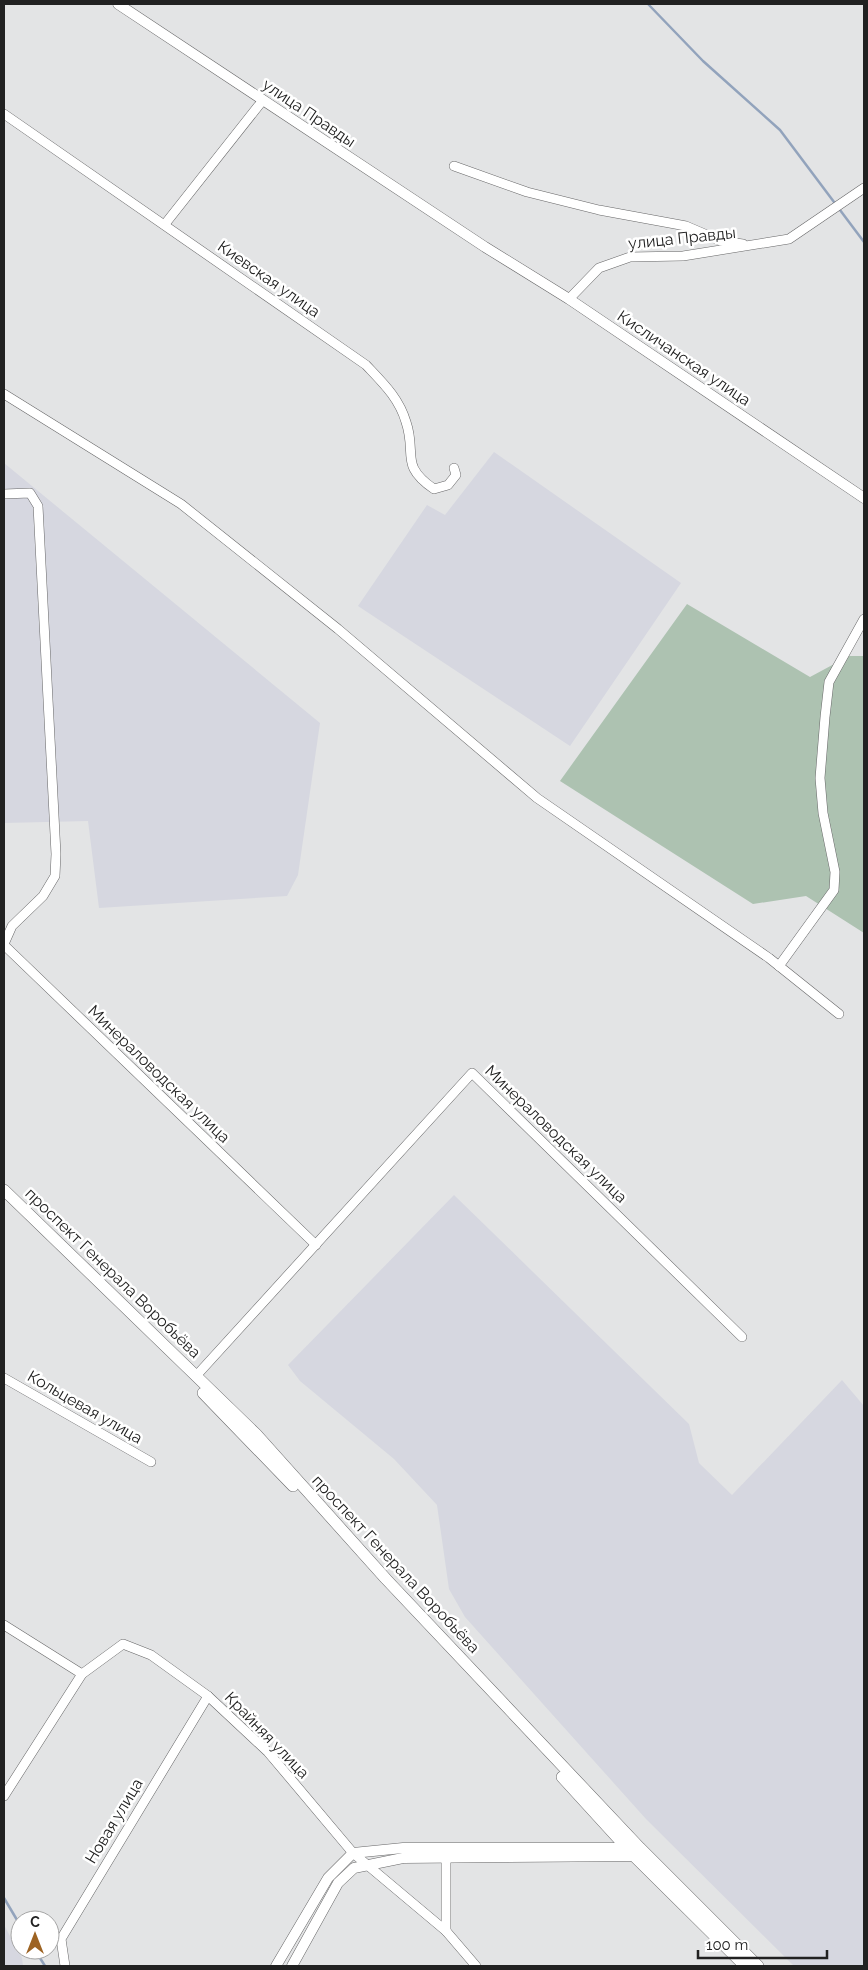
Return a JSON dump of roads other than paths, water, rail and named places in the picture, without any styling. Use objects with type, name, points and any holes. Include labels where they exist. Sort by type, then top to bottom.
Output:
[{"type":"main road","name":"проспект Генерала Воробьёва","points":[[4,1190],[256,1434],[392,1586],[744,1966]]},
{"type":"main road","name":"проспект Генерала Воробьёва","points":[[4,1198],[247,1437],[627,1848],[640,1853],[758,1966]]},
{"type":"street","name":"улица Правды","points":[[118,4],[485,247]]},
{"type":"street","points":[[165,224],[262,100]]},
{"type":"street","name":"Киевская улица","points":[[4,114],[366,365],[395,396],[407,423],[411,467],[420,480],[434,489],[448,485],[456,475],[454,468]]},
{"type":"street","name":"улица Правды","points":[[454,166],[527,192],[599,210],[686,226],[721,241],[753,245]]},
{"type":"street","name":"улица Правды","points":[[568,299],[599,268],[630,257],[683,256],[789,239],[846,203],[864,188]]},
{"type":"street","name":"Кисличанская улица","points":[[485,247],[568,299],[861,495]]},
{"type":"street","points":[[4,394],[182,504],[345,635],[537,798],[779,966],[839,1014]]},
{"type":"street","points":[[4,494],[30,493],[35,499],[39,513],[49,682],[56,854],[55,876],[44,896],[12,926],[4,944]]},
{"type":"street","points":[[779,966],[834,890],[835,872],[823,813],[820,778],[829,682],[864,620]]},
{"type":"street","name":"Минераловодская улица","points":[[4,944],[316,1245]]},
{"type":"street","name":"Минераловодская улица","points":[[196,1376],[472,1073],[742,1337]]},
{"type":"street","name":"Кольцевая улица","points":[[4,1378],[151,1462]]},
{"type":"street","points":[[4,1625],[82,1674],[4,1796]]},
{"type":"street","name":"Крайняя улица","points":[[82,1674],[123,1644],[151,1655],[208,1696],[268,1752],[353,1853],[446,1931],[476,1966]]},
{"type":"street","name":"Новая улица","points":[[65,1966],[61,1939],[208,1696]]},
{"type":"street","points":[[276,1966],[328,1878],[353,1853],[402,1848],[627,1848]]},
{"type":"street","points":[[292,1966],[338,1883],[354,1868],[402,1858],[640,1853]]},
{"type":"street","points":[[446,1858],[446,1931]]},
{"type":"waterway","points":[[648,4],[703,61],[780,130],[864,242]]},
{"type":"waterway","points":[[4,1898],[11,1910]]},
{"type":"waterway","points":[[41,1960],[45,1966]]}]
